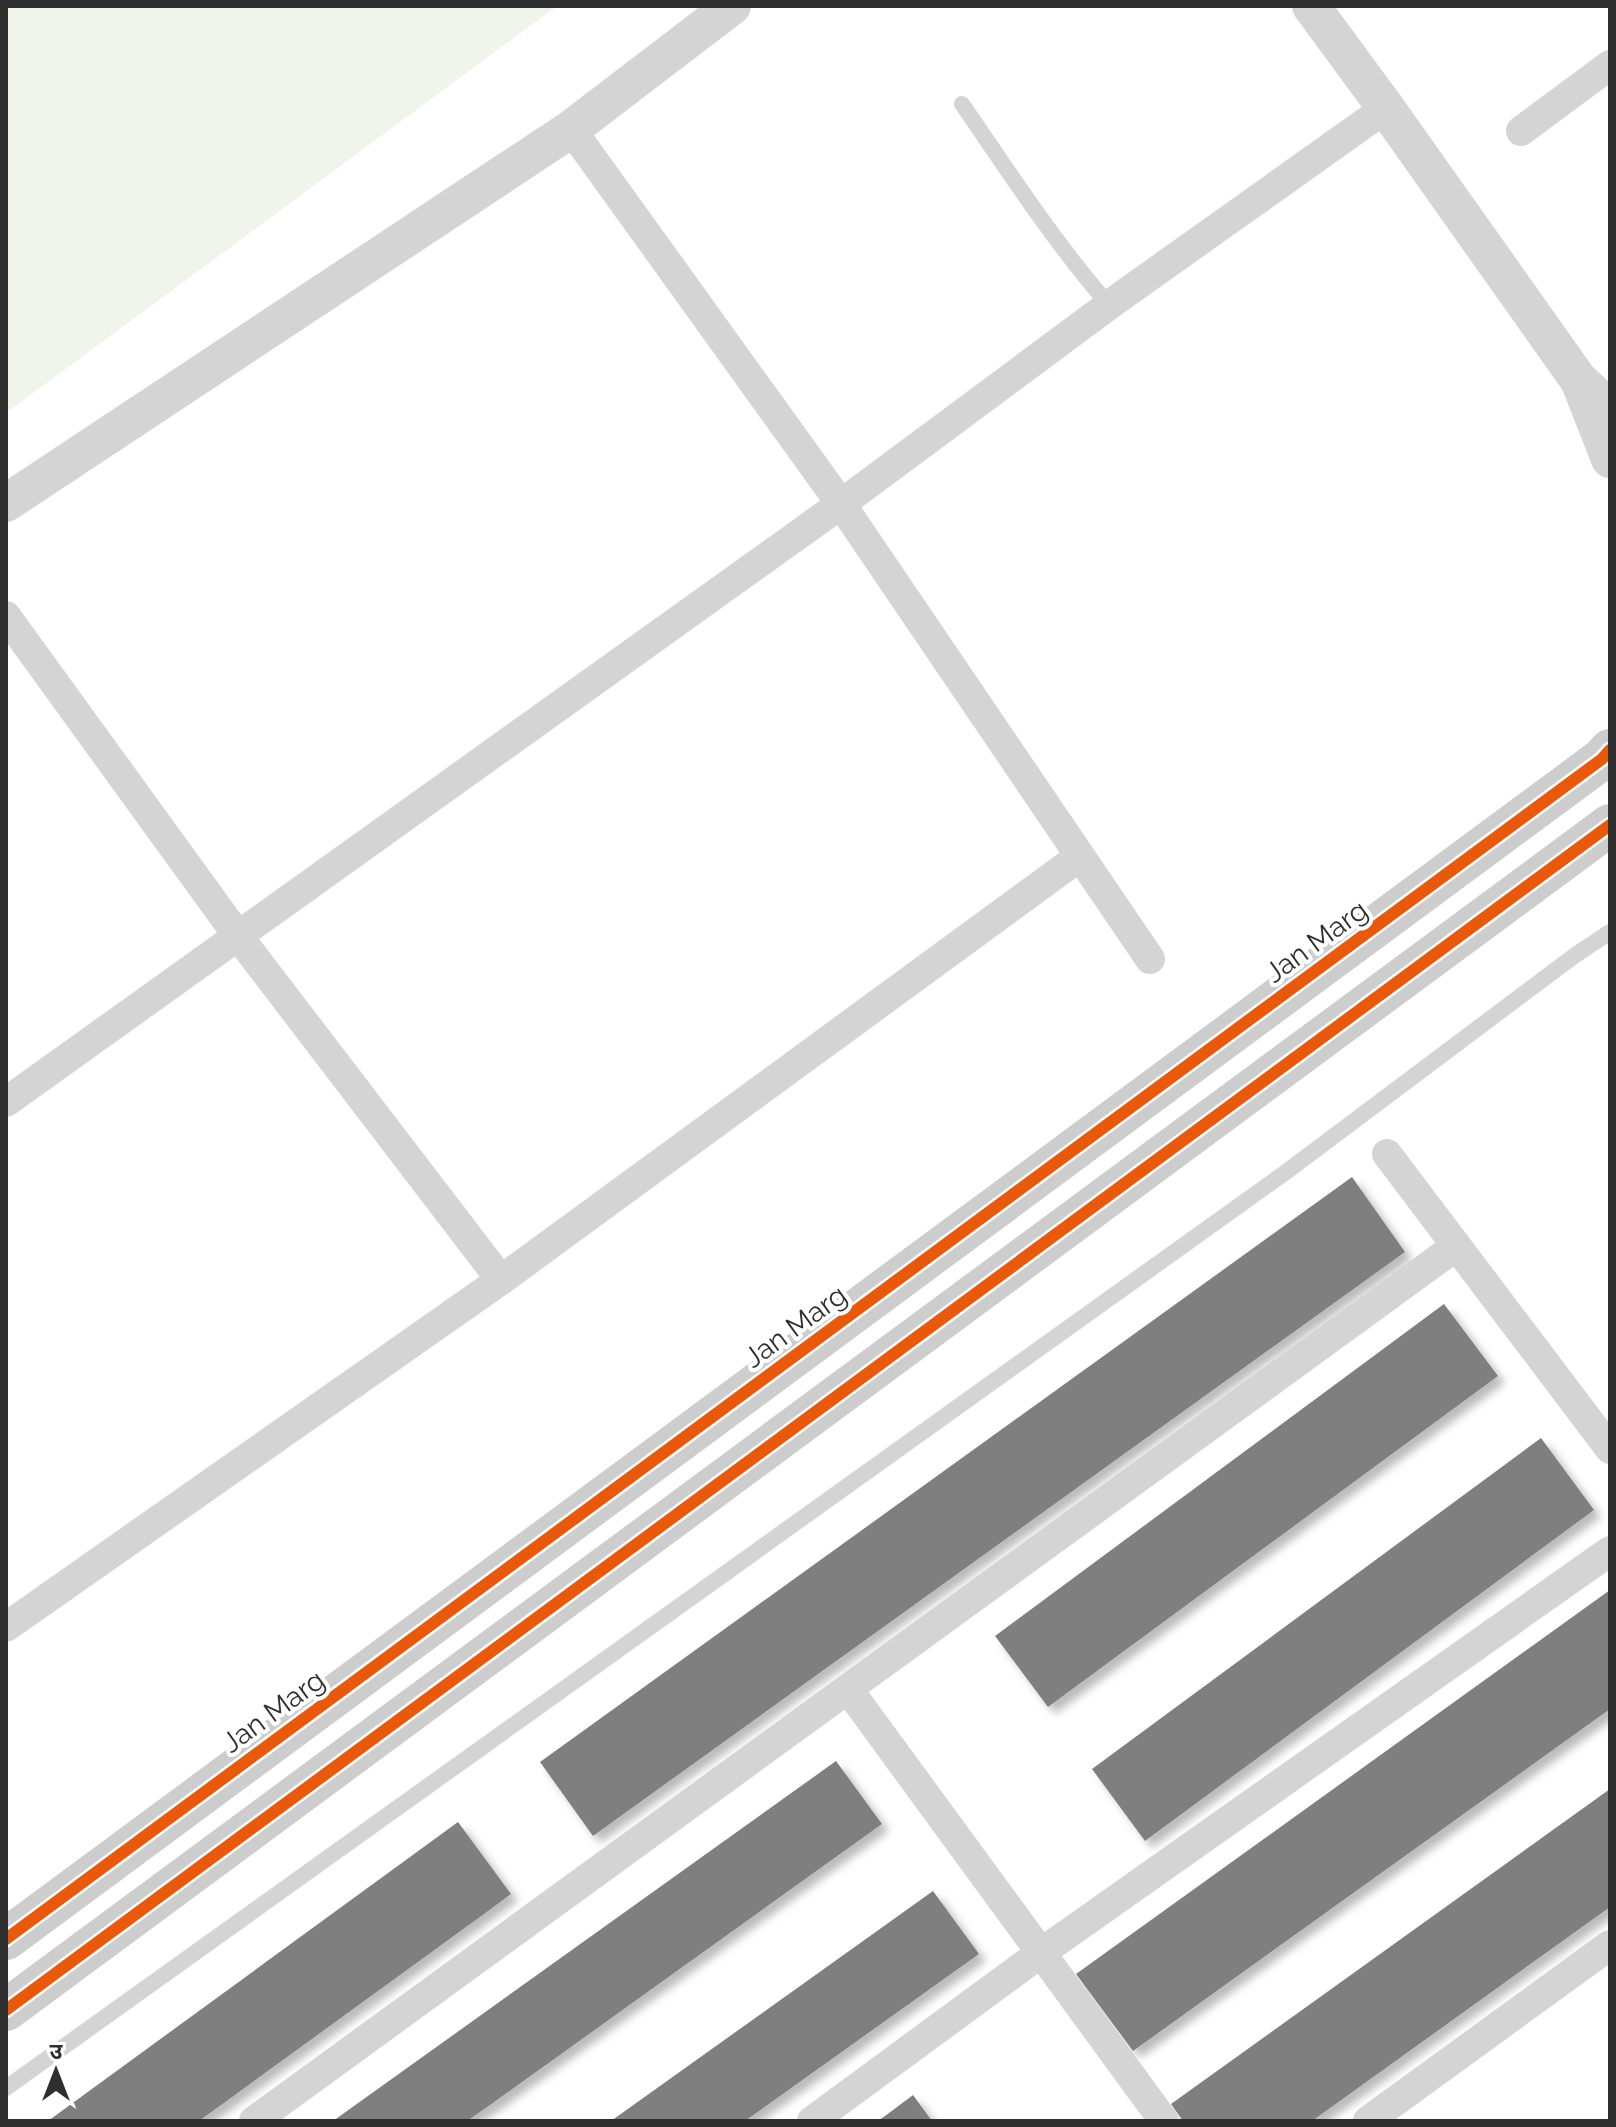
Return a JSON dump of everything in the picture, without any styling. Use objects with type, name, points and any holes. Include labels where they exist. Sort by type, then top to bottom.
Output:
[{"type":"main road","name":"Jan Marg","points":[[6,1939],[1551,797],[1610,750]]},
{"type":"main road","points":[[6,2010],[1610,825]]},
{"type":"street","points":[[6,503],[571,129],[732,6]]},
{"type":"street","points":[[1311,6],[1578,379],[1610,409]]},
{"type":"street","points":[[1521,131],[1610,65]]},
{"type":"street","points":[[6,1102],[841,504],[1109,305],[1386,108]]},
{"type":"street","points":[[571,129],[841,504],[1150,959]]},
{"type":"street","points":[[1578,379],[1610,459]]},
{"type":"street","points":[[6,616],[238,936],[501,1280]]},
{"type":"street","points":[[6,1627],[501,1280],[1079,857]]},
{"type":"street","points":[[1387,1154],[1610,1449]]},
{"type":"street","points":[[254,2121],[1455,1247]]},
{"type":"street","points":[[812,2121],[1042,1952],[1610,1551]]},
{"type":"street","points":[[848,1689],[1164,2121]]},
{"type":"street","points":[[1368,2121],[1610,1945]]},
{"type":"lane","points":[[962,104],[1043,221],[1109,305]]},
{"type":"lane","points":[[6,2088],[1260,1190],[1610,932]]},
{"type":"shaded area","points":[[6,6],[557,6],[6,413]]},
{"type":"building","points":[[1352,1177],[1405,1252],[593,1836],[540,1762]]},
{"type":"building","points":[[1444,1304],[1498,1376],[1048,1707],[995,1636]]},
{"type":"building","points":[[1541,1438],[1594,1510],[1145,1841],[1092,1769]]},
{"type":"building","points":[[1610,1590],[1610,1709],[1133,2051],[1076,1974]]},
{"type":"building","points":[[836,1761],[882,1824],[490,2105],[467,2121],[333,2121]]},
{"type":"building","points":[[1610,1789],[1610,1907],[1312,2121],[1183,2121],[1171,2104]]},
{"type":"building","points":[[458,1822],[511,1894],[484,1914],[199,2121],[48,2121]]},
{"type":"building","points":[[933,1891],[979,1954],[745,2121],[611,2121]]},
{"type":"building","points":[[913,2095],[932,2121],[878,2121],[885,2116]]},
{"type":"cycle path","points":[[6,1939],[1602,759],[1610,750]]},
{"type":"cycle path","points":[[6,2010],[1610,825]]}]
